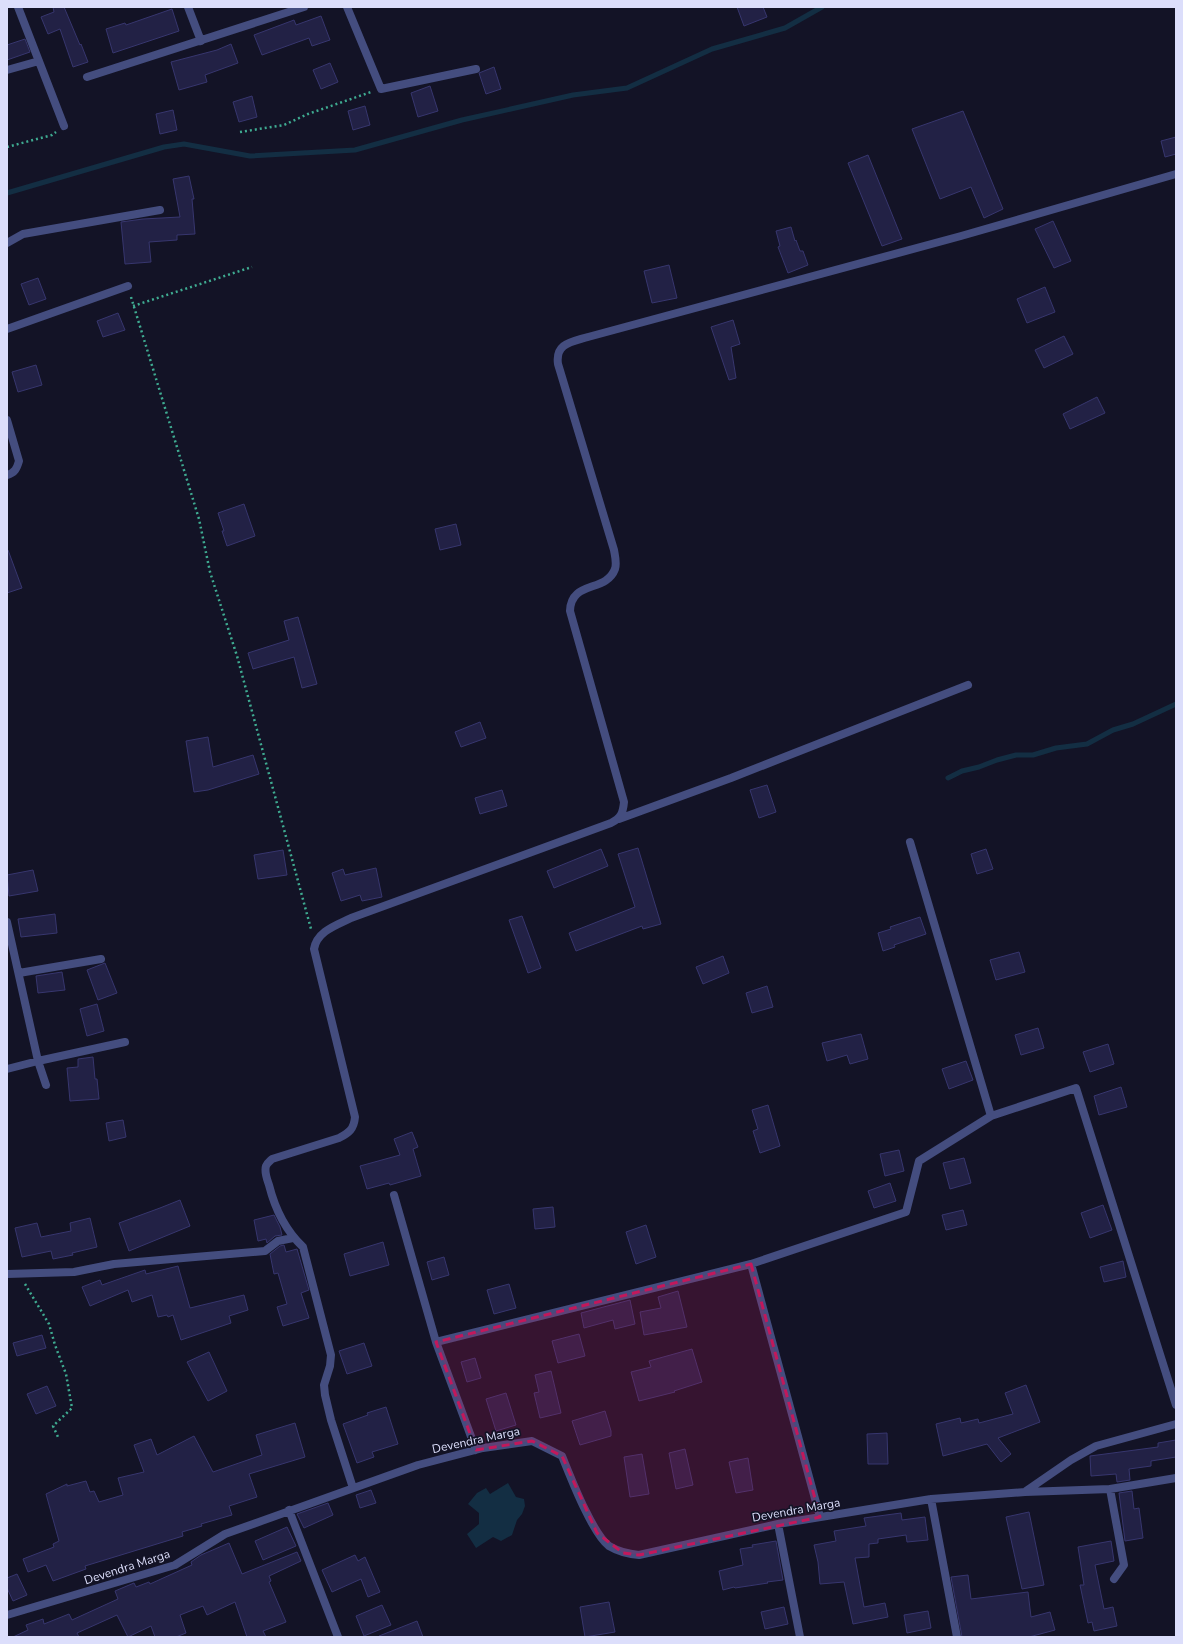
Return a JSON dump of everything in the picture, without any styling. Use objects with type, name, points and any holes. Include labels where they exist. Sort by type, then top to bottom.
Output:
[{"type":"street","points":[[18,7],[64,126]]},
{"type":"street","points":[[188,7],[201,41]]},
{"type":"street","points":[[87,77],[304,7]]},
{"type":"street","points":[[348,7],[381,89],[476,69]]},
{"type":"street","points":[[7,70],[39,61]]},
{"type":"street","points":[[619,819],[623,812],[624,802],[570,611],[570,602],[574,597],[580,591],[604,581],[612,573],[616,563],[614,550],[558,364],[558,353],[560,349],[568,343],[588,337],[961,236],[1176,174]]},
{"type":"street","points":[[7,243],[23,234],[160,210]]},
{"type":"street","points":[[7,329],[128,286]]},
{"type":"street","points":[[7,420],[19,460],[15,471],[7,475]]},
{"type":"street","points":[[353,1488],[331,1420],[325,1395],[324,1385],[330,1366],[330,1355],[303,1248],[293,1238],[279,1216],[273,1202],[265,1171],[266,1164],[272,1159],[339,1138],[352,1130],[355,1121],[314,949],[315,943],[320,936],[351,918],[731,778],[968,685]]},
{"type":"street","points":[[910,842],[991,1116]]},
{"type":"street","points":[[7,922],[38,1061],[46,1085]]},
{"type":"street","points":[[19,973],[101,958]]},
{"type":"street","points":[[7,1069],[124,1042]]},
{"type":"street","points":[[436,1342],[751,1264],[906,1212],[920,1161],[991,1116],[1076,1088],[1176,1405]]},
{"type":"street","points":[[394,1195],[436,1342],[476,1450]]},
{"type":"street","points":[[7,1274],[74,1272],[114,1264],[266,1251],[278,1242],[293,1238]]},
{"type":"street","points":[[751,1264],[820,1517]]},
{"type":"street","points":[[1025,1492],[1071,1460],[1096,1446],[1176,1424]]},
{"type":"street","name":"Devendra Marga","points":[[7,1615],[175,1566],[225,1534],[418,1465],[476,1450],[532,1441],[562,1456],[574,1487],[597,1533],[609,1545],[623,1553],[639,1555],[778,1524],[931,1499],[1025,1492],[1110,1489],[1176,1478]]},
{"type":"street","points":[[1110,1489],[1124,1565],[1114,1579]]},
{"type":"street","points":[[931,1499],[957,1637]]},
{"type":"street","points":[[289,1510],[338,1637]]},
{"type":"street","points":[[778,1524],[800,1637]]},
{"type":"path","points":[[240,132],[284,125],[308,114],[381,89]]},
{"type":"path","points":[[7,147],[52,135],[64,126]]},
{"type":"path","points":[[134,306],[252,267]]},
{"type":"path","points":[[128,286],[199,519],[210,572],[236,656],[315,943]]},
{"type":"path","points":[[19,1274],[49,1324],[66,1374],[72,1408],[53,1426],[58,1437]]},
{"type":"highlighted area","points":[[751,1264],[820,1517],[639,1555],[623,1553],[597,1533],[562,1456],[532,1441],[476,1450],[436,1342]]},
{"type":"water","points":[[508,1483],[516,1497],[524,1499],[525,1506],[522,1514],[517,1520],[512,1535],[501,1541],[493,1537],[476,1548],[467,1534],[479,1524],[479,1513],[468,1504],[477,1493],[486,1488],[490,1494]]},
{"type":"building","points":[[53,7],[64,7],[88,62],[73,67],[60,29],[48,34],[41,17],[54,12]]},
{"type":"building","points":[[737,7],[763,7],[767,17],[744,26]]},
{"type":"building","points":[[172,9],[179,31],[113,53],[106,29],[125,23],[126,25]]},
{"type":"building","points":[[321,16],[330,40],[312,46],[309,38],[262,55],[254,35],[294,20],[296,25]]},
{"type":"building","points":[[25,39],[30,52],[7,60],[7,45]]},
{"type":"building","points":[[231,44],[238,63],[205,75],[207,82],[179,90],[171,62],[217,50]]},
{"type":"building","points":[[330,63],[338,82],[321,89],[313,70]]},
{"type":"building","points":[[494,67],[501,89],[486,94],[479,73]]},
{"type":"building","points":[[430,86],[438,111],[418,117],[411,93]]},
{"type":"building","points":[[252,96],[257,117],[239,122],[233,102]]},
{"type":"building","points":[[365,106],[370,125],[353,130],[348,111]]},
{"type":"building","points":[[173,110],[177,130],[160,134],[156,114]]},
{"type":"building","points":[[963,111],[1003,209],[984,218],[971,187],[940,199],[912,129]]},
{"type":"building","points":[[1176,137],[1176,154],[1165,157],[1161,141]]},
{"type":"building","points":[[868,155],[902,239],[882,246],[848,163]]},
{"type":"building","points":[[189,176],[194,199],[192,199],[195,234],[177,235],[177,240],[149,242],[151,262],[125,264],[121,222],[180,217],[173,179]]},
{"type":"building","points":[[1053,221],[1071,261],[1054,268],[1035,229]]},
{"type":"building","points":[[791,227],[795,241],[796,240],[800,251],[803,251],[808,265],[788,273],[778,247],[780,246],[776,231]]},
{"type":"building","points":[[669,265],[677,298],[652,303],[644,271]]},
{"type":"building","points":[[38,278],[46,299],[29,305],[21,284]]},
{"type":"building","points":[[1045,287],[1055,312],[1027,323],[1017,299]]},
{"type":"building","points":[[118,313],[125,330],[103,337],[97,321]]},
{"type":"building","points":[[733,320],[740,344],[731,347],[736,378],[729,380],[711,327]]},
{"type":"building","points":[[1064,336],[1073,354],[1044,368],[1035,350]]},
{"type":"building","points":[[36,365],[42,385],[18,392],[12,372]]},
{"type":"building","points":[[1097,397],[1105,413],[1070,429],[1063,414]]},
{"type":"building","points":[[244,504],[255,536],[227,546],[218,513]]},
{"type":"building","points":[[456,524],[461,545],[440,550],[435,529]]},
{"type":"building","points":[[7,550],[22,588],[7,593]]},
{"type":"building","points":[[298,617],[317,684],[302,688],[294,657],[253,669],[248,653],[289,640],[284,621]]},
{"type":"building","points":[[480,722],[486,738],[461,747],[455,732]]},
{"type":"building","points":[[208,737],[213,767],[253,755],[259,774],[208,790],[194,792],[186,741]]},
{"type":"building","points":[[767,785],[776,812],[759,818],[750,790]]},
{"type":"building","points":[[502,790],[507,806],[480,814],[475,798]]},
{"type":"building","points":[[638,848],[661,924],[643,929],[642,926],[576,951],[569,933],[635,907],[618,854]]},
{"type":"building","points":[[601,849],[608,866],[554,888],[547,871]]},
{"type":"building","points":[[986,849],[993,869],[977,874],[971,854]]},
{"type":"building","points":[[283,850],[287,875],[258,879],[254,855]]},
{"type":"building","points":[[376,868],[382,897],[362,901],[360,895],[341,901],[332,873],[343,869],[345,875]]},
{"type":"building","points":[[33,870],[38,891],[9,896],[7,875]]},
{"type":"building","points":[[55,914],[57,933],[21,937],[18,919]]},
{"type":"building","points":[[522,916],[541,968],[528,973],[509,920]]},
{"type":"building","points":[[920,917],[926,934],[894,945],[895,947],[883,951],[878,933],[891,929],[890,927]]},
{"type":"building","points":[[1019,952],[1025,972],[996,980],[990,960]]},
{"type":"building","points":[[723,956],[729,973],[703,984],[696,967]]},
{"type":"building","points":[[105,963],[117,993],[98,1000],[87,970]]},
{"type":"building","points":[[62,972],[65,990],[38,993],[36,976]]},
{"type":"building","points":[[767,986],[773,1007],[752,1013],[746,993]]},
{"type":"building","points":[[97,1004],[104,1031],[87,1036],[80,1009]]},
{"type":"building","points":[[1038,1028],[1044,1048],[1021,1055],[1015,1035]]},
{"type":"building","points":[[861,1034],[868,1059],[850,1064],[847,1055],[827,1061],[822,1043]]},
{"type":"building","points":[[1108,1044],[1114,1064],[1090,1072],[1083,1052]]},
{"type":"building","points":[[93,1057],[99,1099],[70,1101],[67,1068],[78,1067],[78,1059]]},
{"type":"building","points":[[966,1061],[973,1080],[949,1089],[942,1069]]},
{"type":"building","points":[[1121,1087],[1127,1107],[1099,1115],[1094,1096]]},
{"type":"building","points":[[768,1105],[780,1146],[760,1153],[753,1131],[758,1129],[752,1110]]},
{"type":"building","points":[[123,1120],[126,1137],[109,1141],[106,1123]]},
{"type":"building","points":[[412,1132],[418,1147],[413,1149],[421,1176],[390,1185],[389,1183],[367,1189],[360,1166],[400,1155],[394,1139]]},
{"type":"building","points":[[899,1150],[904,1171],[885,1176],[880,1154]]},
{"type":"building","points":[[964,1158],[971,1183],[950,1189],[943,1163]]},
{"type":"building","points":[[890,1183],[896,1201],[874,1208],[868,1191]]},
{"type":"building","points":[[180,1200],[190,1226],[129,1251],[119,1223]]},
{"type":"building","points":[[1103,1205],[1112,1230],[1090,1238],[1081,1213]]},
{"type":"building","points":[[553,1207],[555,1227],[535,1229],[533,1209]]},
{"type":"building","points":[[963,1210],[967,1225],[946,1230],[942,1215]]},
{"type":"building","points":[[274,1215],[282,1235],[275,1236],[267,1243],[266,1239],[258,1241],[254,1220]]},
{"type":"building","points":[[90,1218],[97,1247],[72,1253],[73,1255],[53,1259],[51,1251],[22,1257],[15,1228],[37,1223],[41,1237],[71,1231],[70,1223]]},
{"type":"building","points":[[646,1225],[656,1257],[636,1264],[626,1232]]},
{"type":"building","points":[[383,1242],[389,1265],[350,1276],[344,1254]]},
{"type":"building","points":[[284,1245],[286,1252],[297,1249],[309,1290],[301,1293],[309,1318],[283,1326],[277,1307],[287,1304],[278,1273],[274,1274],[270,1254],[280,1246]]},
{"type":"building","points":[[444,1257],[449,1275],[432,1280],[427,1262]]},
{"type":"building","points":[[1123,1261],[1126,1277],[1104,1282],[1100,1267]]},
{"type":"building","points":[[178,1266],[190,1308],[244,1295],[248,1310],[229,1316],[231,1323],[181,1340],[173,1315],[168,1317],[167,1315],[158,1317],[152,1295],[132,1302],[128,1290],[90,1306],[82,1287],[100,1280],[102,1285],[145,1270],[146,1274]]},
{"type":"building","points":[[509,1284],[516,1308],[494,1314],[487,1290]]},
{"type":"building","points":[[678,1291],[687,1327],[644,1335],[640,1312],[661,1308],[658,1297]]},
{"type":"building","points":[[630,1300],[635,1324],[615,1329],[613,1320],[584,1328],[581,1313]]},
{"type":"building","points":[[579,1334],[585,1356],[558,1363],[552,1341]]},
{"type":"building","points":[[42,1335],[46,1348],[17,1356],[13,1343]]},
{"type":"building","points":[[364,1343],[372,1366],[347,1374],[339,1351]]},
{"type":"building","points":[[692,1349],[702,1382],[674,1391],[675,1392],[639,1401],[631,1372],[651,1367],[649,1361]]},
{"type":"building","points":[[209,1352],[227,1391],[208,1401],[187,1362]]},
{"type":"building","points":[[475,1358],[481,1378],[467,1382],[461,1362]]},
{"type":"building","points":[[551,1371],[561,1413],[540,1418],[534,1393],[539,1392],[535,1375]]},
{"type":"building","points":[[1026,1385],[1040,1422],[998,1438],[1011,1454],[1001,1462],[987,1444],[943,1456],[936,1424],[960,1418],[961,1423],[978,1419],[979,1423],[1013,1414],[1005,1393]]},
{"type":"building","points":[[47,1386],[56,1406],[36,1414],[27,1394]]},
{"type":"building","points":[[506,1393],[516,1425],[496,1431],[486,1399]]},
{"type":"building","points":[[386,1407],[398,1444],[372,1452],[374,1457],[357,1463],[343,1424],[368,1415],[367,1413]]},
{"type":"building","points":[[605,1411],[611,1436],[580,1445],[572,1421]]},
{"type":"building","points":[[295,1423],[305,1457],[249,1474],[257,1497],[229,1506],[232,1515],[201,1524],[202,1526],[182,1532],[183,1536],[85,1566],[86,1569],[53,1581],[46,1565],[28,1572],[23,1559],[54,1547],[53,1544],[59,1541],[46,1494],[67,1484],[67,1486],[86,1481],[90,1492],[94,1491],[99,1502],[123,1495],[118,1478],[144,1472],[134,1445],[151,1439],[157,1455],[194,1436],[213,1472],[262,1455],[256,1435]]},
{"type":"building","points":[[887,1433],[888,1464],[868,1464],[867,1434]]},
{"type":"building","points":[[1176,1440],[1176,1457],[1151,1461],[1151,1466],[1129,1469],[1130,1480],[1117,1482],[1116,1474],[1091,1476],[1090,1456],[1158,1447],[1158,1443]]},
{"type":"building","points":[[685,1449],[693,1485],[676,1489],[669,1453]]},
{"type":"building","points":[[642,1454],[649,1494],[630,1497],[624,1457]]},
{"type":"building","points":[[748,1458],[753,1490],[736,1493],[729,1462]]},
{"type":"building","points":[[371,1490],[376,1503],[360,1508],[356,1495]]},
{"type":"building","points":[[1132,1491],[1134,1509],[1139,1508],[1143,1538],[1125,1541],[1119,1493]]},
{"type":"building","points":[[328,1503],[333,1515],[304,1528],[297,1514]]},
{"type":"building","points":[[1029,1512],[1044,1585],[1022,1589],[1006,1517]]},
{"type":"building","points":[[901,1513],[902,1520],[925,1517],[928,1540],[907,1542],[906,1535],[878,1539],[878,1543],[869,1544],[869,1557],[855,1558],[864,1607],[885,1603],[888,1617],[853,1624],[844,1582],[820,1584],[818,1562],[814,1545],[836,1541],[834,1531],[866,1526],[864,1518]]},
{"type":"building","points":[[287,1527],[296,1546],[263,1560],[255,1541]]},
{"type":"building","points":[[776,1541],[783,1580],[723,1590],[719,1571],[743,1565],[740,1549],[753,1547],[752,1545]]},
{"type":"building","points":[[1111,1541],[1114,1561],[1095,1565],[1104,1609],[1113,1607],[1117,1626],[1094,1631],[1092,1622],[1088,1623],[1080,1585],[1084,1585],[1078,1547]]},
{"type":"building","points":[[229,1543],[242,1574],[297,1552],[301,1561],[269,1576],[271,1581],[269,1582],[286,1622],[263,1631],[266,1637],[247,1637],[235,1602],[207,1615],[203,1606],[180,1615],[186,1633],[176,1637],[155,1637],[151,1626],[128,1637],[117,1615],[77,1633],[79,1637],[13,1637],[28,1630],[26,1625],[43,1619],[44,1624],[69,1614],[72,1620],[118,1599],[115,1591],[134,1583],[136,1587],[149,1582],[150,1584],[192,1565],[191,1562],[201,1555]]},
{"type":"building","points":[[355,1555],[358,1561],[365,1557],[380,1592],[368,1597],[361,1579],[332,1592],[322,1570]]},
{"type":"building","points":[[17,1574],[27,1595],[13,1601],[7,1588],[7,1578]]},
{"type":"building","points":[[968,1575],[971,1599],[1028,1592],[1031,1617],[1050,1612],[1055,1630],[1029,1637],[962,1637],[951,1577]]},
{"type":"building","points":[[609,1602],[615,1632],[585,1637],[580,1607]]},
{"type":"building","points":[[382,1605],[391,1625],[364,1636],[356,1616]]},
{"type":"building","points":[[784,1607],[788,1624],[765,1629],[761,1612]]},
{"type":"building","points":[[928,1611],[931,1628],[907,1633],[904,1615]]},
{"type":"building","points":[[417,1621],[423,1637],[379,1637],[379,1636]]},
{"type":"waterway","points":[[7,193],[164,147],[184,144],[250,156],[355,150],[462,120],[573,95],[627,88],[712,49],[785,28],[822,7]]},
{"type":"waterway","points":[[948,778],[962,771],[1016,755],[1033,755],[1056,748],[1087,744],[1113,730],[1133,724],[1176,704]]}]
